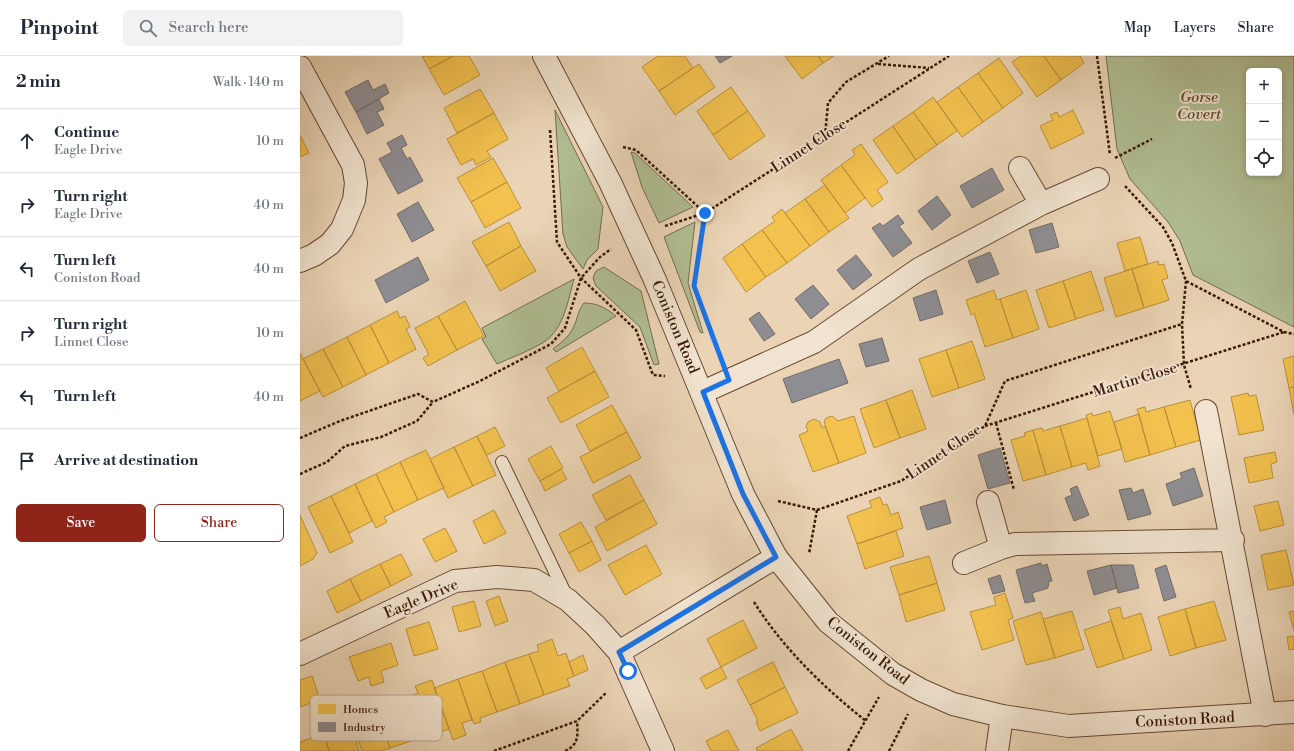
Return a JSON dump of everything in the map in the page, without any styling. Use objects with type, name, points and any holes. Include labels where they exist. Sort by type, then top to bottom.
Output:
[{"type":"street","name":"Coniston Road","points":[[544,56],[610,182],[655,280],[743,494],[776,557],[828,622],[893,674],[921,690],[953,704],[1002,716],[1069,726],[1294,712]]},
{"type":"street","points":[[300,67],[353,165],[356,183],[354,200],[342,229],[330,244],[300,261]]},
{"type":"street","points":[[1020,168],[1041,204]]},
{"type":"street","points":[[699,385],[729,380],[814,342],[919,270],[1041,204],[1098,179]]},
{"type":"street","points":[[1206,411],[1265,715]]},
{"type":"street","points":[[988,502],[1000,548]]},
{"type":"street","points":[[964,563],[1000,548],[1015,544],[1232,540]]},
{"type":"street","points":[[619,652],[776,557]]},
{"type":"street","name":"Eagle Drive","points":[[300,654],[455,581],[497,577],[534,580],[568,600],[595,625],[619,652],[663,751]]},
{"type":"street","points":[[996,751],[1002,716]]},
{"type":"lane","points":[[502,462],[568,600]]},
{"type":"path","points":[[824,136],[828,103],[846,82],[889,56]]},
{"type":"path","name":"Linnet Close","points":[[665,226],[705,213],[949,56]]},
{"type":"path","points":[[1097,56],[1111,160],[1152,139]]},
{"type":"path","points":[[878,64],[930,68]]},
{"type":"path","points":[[549,123],[557,242],[581,278],[636,330],[653,375],[699,385]]},
{"type":"path","points":[[589,140],[636,150],[705,213],[694,286],[729,380]]},
{"type":"path","points":[[1122,180],[1163,227],[1172,243],[1186,281],[1182,324],[1184,365],[1198,412],[1206,411]]},
{"type":"path","points":[[300,474],[327,462],[345,446],[381,437],[417,421],[433,402],[480,381],[551,344],[565,328],[581,278],[600,257],[614,247]]},
{"type":"path","points":[[1186,281],[1284,332],[1294,334]]},
{"type":"path","name":"Linnet Close","points":[[817,510],[901,481],[985,426],[1005,381],[1182,324]]},
{"type":"path","name":"Martin Close","points":[[985,426],[1184,365],[1284,332]]},
{"type":"path","points":[[300,438],[340,421],[418,394],[433,402]]},
{"type":"path","points":[[988,502],[1016,494],[996,423]]},
{"type":"path","points":[[743,494],[817,510],[803,592]]},
{"type":"path","points":[[739,580],[772,628],[844,704],[866,721]]},
{"type":"path","points":[[494,751],[577,721],[628,671]]},
{"type":"path","points":[[848,751],[893,674]]},
{"type":"path","points":[[889,751],[921,690]]},
{"type":"path","points":[[565,751],[572,748],[578,740],[577,721]]},
{"type":"green space","name":"Gorse Covert","points":[[1106,56],[1294,56],[1294,327],[1193,275],[1180,241],[1168,222],[1130,179],[1117,149]]},
{"type":"green space","points":[[555,110],[603,207],[598,249],[587,260],[583,269],[567,247],[563,234]]},
{"type":"green space","points":[[631,152],[635,153],[693,207],[659,223],[642,187]]},
{"type":"green space","points":[[695,222],[688,283],[703,333],[700,332],[664,237]]},
{"type":"green space","points":[[604,267],[641,291],[659,364],[654,365],[640,327],[596,286],[593,278],[596,271]]},
{"type":"green space","points":[[574,279],[561,322],[551,336],[533,348],[497,364],[482,339],[486,337],[482,328]]},
{"type":"green space","points":[[584,303],[601,306],[616,316],[556,352],[553,349],[568,336],[575,323],[580,308]]},
{"type":"building: Homes","points":[[422,56],[453,56],[429,69]]},
{"type":"building: Homes","points":[[453,56],[469,56],[480,75],[444,95],[429,69]]},
{"type":"building: Homes","points":[[658,56],[685,56],[693,68],[659,91],[642,67]]},
{"type":"building: Homes","points":[[785,56],[818,56],[823,63],[802,79]]},
{"type":"building: Homes","points":[[818,56],[834,56],[823,63]]},
{"type":"building: Homes","points":[[1021,56],[1044,56],[1061,80],[1037,97],[1012,62]]},
{"type":"building: Homes","points":[[1044,56],[1080,56],[1084,63],[1061,80]]},
{"type":"building: Homes","points":[[999,58],[1023,93],[1003,108],[978,73]]},
{"type":"building: Homes","points":[[699,64],[715,87],[675,115],[659,91]]},
{"type":"building: Homes","points":[[978,73],[1003,108],[983,122],[958,87]]},
{"type":"building: Homes","points":[[731,87],[748,111],[713,135],[697,111]]},
{"type":"building: Homes","points":[[958,87],[983,122],[962,137],[937,102]]},
{"type":"building: Homes","points":[[480,89],[494,113],[457,133],[444,108]]},
{"type":"building: Homes","points":[[933,97],[957,131],[937,145],[913,112]]},
{"type":"building: Homes","points":[[1073,110],[1084,133],[1051,149],[1040,126],[1053,120],[1050,115],[1057,112],[1059,117]]},
{"type":"building: Homes","points":[[748,111],[765,136],[730,160],[713,135]]},
{"type":"building: Homes","points":[[913,112],[937,145],[916,160],[893,126]]},
{"type":"building: Homes","points":[[494,113],[508,139],[487,151],[491,157],[476,165],[473,159],[461,165],[447,139]]},
{"type":"building: Homes","points":[[893,126],[916,160],[897,174],[873,140]]},
{"type":"building: Homes","points":[[300,135],[309,153],[300,157]]},
{"type":"building: Homes","points":[[861,144],[888,182],[877,190],[883,199],[872,207],[841,165],[855,155],[852,150]]},
{"type":"building: Homes","points":[[493,158],[507,182],[471,202],[457,178]]},
{"type":"building: Homes","points":[[841,165],[865,198],[845,213],[821,180]]},
{"type":"building: Homes","points":[[507,182],[521,208],[485,228],[471,202]]},
{"type":"building: Homes","points":[[825,185],[849,218],[829,232],[805,199]]},
{"type":"building: Homes","points":[[805,199],[829,232],[810,246],[785,213]]},
{"type":"building: Homes","points":[[782,209],[810,246],[787,263],[762,230],[775,221],[772,217]]},
{"type":"building: Homes","points":[[509,222],[521,246],[486,266],[472,242]]},
{"type":"building: Homes","points":[[762,230],[787,263],[766,277],[742,244]]},
{"type":"building: Homes","points":[[1140,237],[1148,264],[1125,271],[1117,243]]},
{"type":"building: Homes","points":[[742,244],[766,277],[746,292],[723,258]]},
{"type":"building: Homes","points":[[521,246],[536,271],[500,291],[486,266]]},
{"type":"building: Homes","points":[[1158,261],[1159,265],[1164,264],[1168,278],[1162,280],[1169,300],[1144,308],[1132,269]]},
{"type":"building: Homes","points":[[1132,269],[1144,308],[1116,317],[1104,278]]},
{"type":"building: Homes","points":[[1091,271],[1104,310],[1076,319],[1063,281]]},
{"type":"building: Homes","points":[[1063,281],[1076,319],[1049,328],[1036,290]]},
{"type":"building: Homes","points":[[994,290],[997,300],[1000,299],[1013,338],[985,347],[974,313],[971,315],[966,300]]},
{"type":"building: Homes","points":[[1026,290],[1039,329],[1013,338],[1000,299]]},
{"type":"building: Homes","points":[[465,301],[484,336],[457,350],[438,316]]},
{"type":"building: Homes","points":[[397,311],[400,318],[405,316],[410,327],[406,329],[416,349],[389,363],[370,325]]},
{"type":"building: Homes","points":[[438,316],[457,350],[428,366],[423,358],[429,355],[415,328]]},
{"type":"building: Homes","points":[[370,325],[389,363],[366,375],[347,337]]},
{"type":"building: Homes","points":[[347,337],[366,375],[343,387],[323,349]]},
{"type":"building: Homes","points":[[972,341],[985,379],[959,388],[946,350]]},
{"type":"building: Homes","points":[[582,347],[595,371],[559,391],[546,368]]},
{"type":"building: Homes","points":[[323,349],[343,387],[323,397],[303,359]]},
{"type":"building: Homes","points":[[946,350],[959,388],[932,397],[919,359]]},
{"type":"building: Homes","points":[[300,353],[320,391],[300,401]]},
{"type":"building: Homes","points":[[1294,356],[1294,387],[1289,388],[1283,359]]},
{"type":"building: Homes","points":[[595,371],[609,397],[561,423],[547,398]]},
{"type":"building: Homes","points":[[1294,387],[1294,415],[1289,388]]},
{"type":"building: Homes","points":[[912,390],[926,429],[900,438],[886,400]]},
{"type":"building: Homes","points":[[1248,393],[1249,396],[1256,395],[1264,430],[1239,435],[1231,397]]},
{"type":"building: Homes","points":[[886,400],[900,438],[874,448],[860,409]]},
{"type":"building: Homes","points":[[1190,400],[1201,440],[1176,447],[1164,407]]},
{"type":"building: Homes","points":[[612,405],[627,432],[590,451],[576,425]]},
{"type":"building: Homes","points":[[1145,407],[1146,412],[1164,407],[1176,447],[1150,455],[1137,409]]},
{"type":"building: Homes","points":[[1110,411],[1122,449],[1098,456],[1086,415],[1092,413],[1093,416]]},
{"type":"building: Homes","points":[[1139,414],[1150,455],[1125,462],[1114,422]]},
{"type":"building: Homes","points":[[832,416],[838,421],[854,416],[866,453],[839,463],[824,422],[826,418]]},
{"type":"building: Homes","points":[[1087,418],[1100,466],[1088,470],[1086,463],[1072,467],[1060,426]]},
{"type":"building: Homes","points":[[814,419],[820,422],[822,428],[825,426],[839,463],[813,472],[799,435],[808,431],[806,427],[808,422]]},
{"type":"building: Homes","points":[[1060,426],[1072,467],[1046,475],[1033,430],[1042,428],[1043,431]]},
{"type":"building: Homes","points":[[495,427],[505,446],[487,455],[477,436]]},
{"type":"building: Homes","points":[[1033,430],[1046,475],[1023,481],[1011,440],[1025,436],[1024,433]]},
{"type":"building: Homes","points":[[627,432],[641,458],[593,483],[580,457]]},
{"type":"building: Homes","points":[[477,436],[496,475],[473,486],[454,447]]},
{"type":"building: Homes","points":[[551,446],[563,468],[540,481],[528,459]]},
{"type":"building: Homes","points":[[454,447],[473,486],[448,498],[430,459]]},
{"type":"building: Homes","points":[[426,450],[444,488],[418,500],[400,462]]},
{"type":"building: Homes","points":[[1275,452],[1277,462],[1271,464],[1273,478],[1249,483],[1244,458]]},
{"type":"building: Homes","points":[[400,462],[418,500],[394,512],[376,474]]},
{"type":"building: Homes","points":[[561,469],[567,479],[545,491],[540,481]]},
{"type":"building: Homes","points":[[376,474],[394,512],[384,517],[387,522],[376,528],[355,484]]},
{"type":"building: Homes","points":[[630,475],[644,500],[606,520],[592,495]]},
{"type":"building: Homes","points":[[355,484],[372,521],[349,533],[331,496]]},
{"type":"building: Homes","points":[[331,496],[353,542],[330,553],[308,507]]},
{"type":"building: Homes","points":[[880,497],[883,505],[887,504],[891,515],[898,512],[903,528],[857,544],[847,516],[872,507],[869,501]]},
{"type":"building: Homes","points":[[644,500],[657,524],[607,551],[595,527]]},
{"type":"building: Homes","points":[[1278,501],[1284,525],[1260,531],[1254,506]]},
{"type":"building: Homes","points":[[494,510],[506,533],[484,544],[473,521]]},
{"type":"building: Homes","points":[[300,515],[317,553],[313,559],[300,566]]},
{"type":"building: Homes","points":[[581,522],[592,541],[569,553],[559,534]]},
{"type":"building: Homes","points":[[445,528],[457,551],[435,562],[423,539]]},
{"type":"building: Homes","points":[[896,531],[904,556],[865,569],[857,544]]},
{"type":"building: Homes","points":[[592,541],[601,560],[579,572],[569,553]]},
{"type":"building: Homes","points":[[646,545],[662,574],[625,595],[608,565]]},
{"type":"building: Homes","points":[[1286,550],[1294,585],[1268,590],[1261,555]]},
{"type":"building: Homes","points":[[401,554],[412,575],[391,586],[380,564]]},
{"type":"building: Homes","points":[[929,556],[937,583],[899,595],[890,567]]},
{"type":"building: Homes","points":[[380,564],[391,586],[361,601],[350,579]]},
{"type":"building: Homes","points":[[350,579],[361,601],[337,613],[327,591]]},
{"type":"building: Homes","points":[[937,583],[945,610],[906,622],[899,595]]},
{"type":"building: Homes","points":[[1005,593],[1013,618],[1008,620],[1014,640],[982,650],[970,612],[996,605],[994,597]]},
{"type":"building: Homes","points":[[499,596],[508,621],[495,626],[486,601]]},
{"type":"building: Homes","points":[[474,601],[481,626],[459,632],[452,607]]},
{"type":"building: Homes","points":[[1214,601],[1226,640],[1196,648],[1185,609]]},
{"type":"building: Homes","points":[[1120,607],[1123,619],[1141,613],[1152,650],[1124,659],[1108,610]]},
{"type":"building: Homes","points":[[1185,609],[1196,648],[1170,656],[1158,617]]},
{"type":"building: Homes","points":[[1072,611],[1084,649],[1055,658],[1043,619]]},
{"type":"building: Homes","points":[[1294,611],[1294,631],[1289,612]]},
{"type":"building: Homes","points":[[1041,612],[1055,658],[1026,665],[1013,621]]},
{"type":"building: Homes","points":[[743,620],[757,648],[721,667],[707,639]]},
{"type":"building: Homes","points":[[1111,621],[1124,659],[1097,668],[1084,630]]},
{"type":"building: Homes","points":[[429,622],[438,649],[414,656],[406,629]]},
{"type":"building: Homes","points":[[1294,636],[1294,649],[1289,650],[1287,637]]},
{"type":"building: Homes","points":[[552,639],[558,656],[566,653],[574,676],[567,679],[570,686],[544,695],[529,654],[539,651],[537,645]]},
{"type":"building: Homes","points":[[391,643],[398,665],[381,671],[384,682],[371,686],[369,677],[358,681],[349,657]]},
{"type":"building: Homes","points":[[529,654],[544,695],[520,704],[505,662]]},
{"type":"building: Homes","points":[[583,655],[588,670],[574,676],[569,662]]},
{"type":"building: Homes","points":[[505,662],[520,704],[497,712],[482,671]]},
{"type":"building: Homes","points":[[773,662],[785,687],[750,705],[737,680]]},
{"type":"building: Homes","points":[[721,667],[727,678],[706,689],[700,678]]},
{"type":"building: Homes","points":[[482,671],[497,712],[480,718],[481,722],[474,724],[458,679]]},
{"type":"building: Homes","points":[[312,676],[318,695],[310,695],[310,704],[300,707],[300,680]]},
{"type":"building: Homes","points":[[458,679],[472,720],[462,723],[466,735],[453,740],[442,710],[442,695],[437,695],[434,688]]},
{"type":"building: Homes","points":[[432,680],[437,695],[413,695],[418,693],[415,686]]},
{"type":"building: Homes","points":[[785,687],[798,713],[760,731],[756,722],[758,721],[750,705]]},
{"type":"building: Homes","points":[[442,709],[449,729],[442,731]]},
{"type":"building: Homes","points":[[791,729],[803,751],[758,751],[756,748]]},
{"type":"building: Homes","points":[[728,730],[739,751],[711,751],[706,741]]},
{"type":"building: Homes","points":[[310,739],[310,741],[326,741],[329,751],[300,751],[300,742]]},
{"type":"building: Homes","points":[[326,741],[356,741],[359,751],[329,751]]},
{"type":"building: Homes","points":[[359,741],[388,741],[390,748],[381,751],[362,751]]},
{"type":"building: Homes","points":[[388,741],[411,741],[390,748]]},
{"type":"building: Industry","points":[[715,56],[732,56],[720,63]]},
{"type":"building: Industry","points":[[368,80],[373,90],[385,84],[389,93],[356,112],[345,92]]},
{"type":"building: Industry","points":[[379,99],[384,109],[377,112],[384,125],[367,134],[356,112]]},
{"type":"building: Industry","points":[[402,135],[407,145],[401,148],[407,159],[410,157],[423,181],[398,194],[379,159],[392,152],[387,143]]},
{"type":"building: Industry","points":[[992,168],[1004,190],[972,208],[960,186]]},
{"type":"building: Industry","points":[[937,196],[951,215],[932,230],[918,211]]},
{"type":"building: Industry","points":[[418,202],[434,230],[412,242],[397,214]]},
{"type":"building: Industry","points":[[898,215],[904,223],[899,226],[912,243],[893,257],[872,228],[880,223],[883,226]]},
{"type":"building: Industry","points":[[1052,223],[1059,247],[1036,253],[1029,230]]},
{"type":"building: Industry","points":[[990,252],[999,274],[977,283],[968,261]]},
{"type":"building: Industry","points":[[856,255],[872,275],[853,290],[837,270]]},
{"type":"building: Industry","points":[[418,257],[429,280],[386,303],[375,280]]},
{"type":"building: Industry","points":[[813,285],[829,304],[811,319],[795,299]]},
{"type":"building: Industry","points":[[936,290],[943,314],[920,321],[913,298]]},
{"type":"building: Industry","points":[[759,312],[775,334],[764,341],[749,319]]},
{"type":"building: Industry","points":[[882,338],[889,361],[866,367],[859,344]]},
{"type":"building: Industry","points":[[839,359],[848,383],[792,403],[783,379]]},
{"type":"building: Industry","points":[[1000,448],[1010,483],[988,489],[978,455]]},
{"type":"building: Industry","points":[[1194,468],[1203,496],[1173,506],[1166,484],[1182,478],[1180,473]]},
{"type":"building: Industry","points":[[1077,486],[1089,515],[1074,521],[1065,498],[1072,495],[1070,489]]},
{"type":"building: Industry","points":[[1131,488],[1133,493],[1143,489],[1151,514],[1128,520],[1119,490]]},
{"type":"building: Industry","points":[[945,500],[951,523],[927,530],[920,507]]},
{"type":"building: Industry","points":[[1041,563],[1042,566],[1047,564],[1052,581],[1049,581],[1048,588],[1032,593],[1035,601],[1025,603],[1016,570]]},
{"type":"building: Industry","points":[[1111,565],[1117,588],[1094,595],[1087,571]]},
{"type":"building: Industry","points":[[1111,565],[1133,565],[1139,588],[1118,593]]},
{"type":"building: Industry","points":[[1166,565],[1176,597],[1164,601],[1155,569]]},
{"type":"building: Industry","points":[[1000,575],[1005,591],[993,594],[988,579]]},
{"type":"route","points":[[628,671],[619,652],[776,557],[743,494],[703,392],[729,380],[694,286],[705,213]]}]
